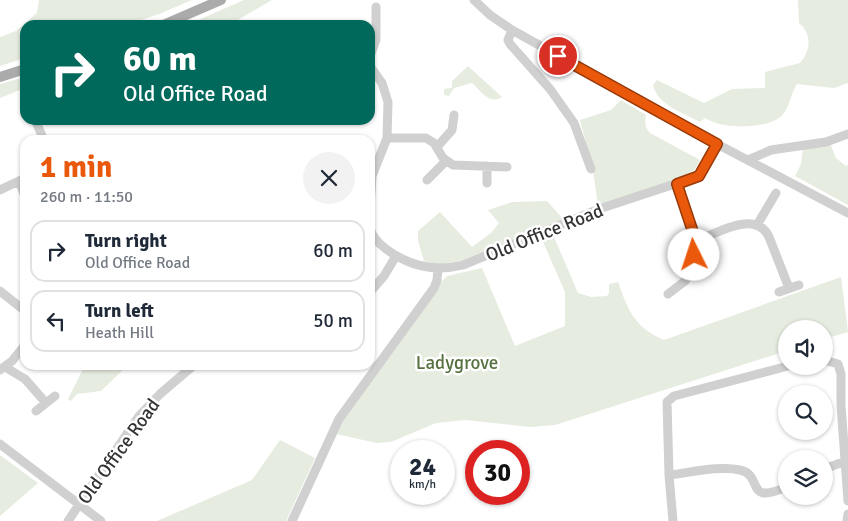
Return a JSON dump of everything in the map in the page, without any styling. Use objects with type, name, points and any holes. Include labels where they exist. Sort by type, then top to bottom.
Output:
[{"type":"main road","points":[[175,20],[221,0]]},
{"type":"main road","points":[[0,77],[20,71]]},
{"type":"street","points":[[474,0],[490,15],[512,30],[717,144],[848,212]]},
{"type":"street","points":[[375,43],[376,7]]},
{"type":"street","points":[[512,30],[508,40],[510,44],[550,89],[574,123],[591,169]]},
{"type":"street","points":[[375,72],[380,77],[387,95],[387,138],[375,168]]},
{"type":"street","points":[[437,147],[452,130],[454,115]]},
{"type":"street","points":[[748,160],[772,150],[826,142],[848,134]]},
{"type":"street","points":[[387,138],[426,138],[434,143],[446,161],[458,166],[507,167]]},
{"type":"street","name":"Old Office Road","points":[[375,239],[396,256],[412,264],[438,269],[462,265],[599,209],[699,176],[717,144]]},
{"type":"street","points":[[427,180],[446,161]]},
{"type":"street","points":[[487,166],[487,183]]},
{"type":"street","points":[[0,190],[20,181]]},
{"type":"street","points":[[668,294],[685,281],[688,276],[696,241],[677,184]]},
{"type":"street","points":[[757,225],[776,193]]},
{"type":"street","points":[[696,241],[738,225],[748,223],[757,225],[767,231],[789,288]]},
{"type":"street","points":[[375,286],[384,276],[396,256]]},
{"type":"street","points":[[292,521],[340,419],[434,288],[438,269]]},
{"type":"street","points":[[780,292],[799,285]]},
{"type":"street","points":[[0,291],[20,306]]},
{"type":"street","points":[[20,352],[12,362],[3,369],[25,379],[46,403]]},
{"type":"street","points":[[833,363],[838,364],[841,374],[841,405],[848,501]]},
{"type":"street","points":[[673,521],[669,475],[667,402],[674,396],[778,369]]},
{"type":"street","name":"Old Office Road","points":[[68,521],[139,416],[160,394],[188,370]]},
{"type":"street","points":[[36,412],[55,396]]},
{"type":"street","points":[[0,444],[102,521]]},
{"type":"street","points":[[833,466],[846,461]]},
{"type":"street","points":[[669,475],[720,469],[740,470],[746,472],[756,488],[764,494],[778,490]]},
{"type":"street","points":[[847,521],[848,514]]},
{"type":"green space","points":[[39,0],[192,0],[141,20],[29,20],[37,13]]},
{"type":"green space","points":[[244,0],[272,0],[238,20],[198,20]]},
{"type":"green space","points":[[798,0],[848,0],[848,83],[834,88],[797,84],[786,110],[779,118],[772,122],[754,126],[720,124],[705,118],[700,122],[672,108],[660,98],[653,85],[657,80],[704,103],[732,89],[765,88],[765,72],[800,63],[808,48],[808,37],[799,23]]},
{"type":"green space","points":[[20,28],[20,60],[0,66],[0,37]]},
{"type":"green space","points":[[468,66],[502,97],[497,99],[489,98],[472,83],[454,88],[449,96],[444,95],[444,89],[452,88],[452,81]]},
{"type":"green space","points":[[20,78],[20,90],[0,98],[0,84]]},
{"type":"green space","points":[[621,100],[646,115],[646,127],[650,133],[700,160],[695,169],[681,178],[598,206],[593,170],[580,120],[611,110]]},
{"type":"green space","points":[[830,143],[836,158],[846,166],[848,165],[848,205],[795,176],[801,164],[803,149]]},
{"type":"green space","points":[[547,201],[564,220],[460,261],[438,265],[424,261],[418,241],[418,231],[440,212],[472,247],[491,233],[499,223],[488,210],[512,202]]},
{"type":"green space","name":"Ladygrove","points":[[554,237],[578,293],[591,297],[607,296],[609,284],[618,282],[625,301],[634,317],[646,329],[664,340],[841,277],[848,332],[833,336],[833,320],[778,320],[778,354],[555,425],[530,427],[466,420],[436,423],[396,440],[390,440],[390,442],[376,443],[337,434],[344,419],[440,283],[447,276],[482,268],[515,346],[565,326],[565,292],[543,242]]},
{"type":"green space","points":[[82,370],[123,370],[101,391],[77,394],[71,401],[68,399]]},
{"type":"green space","points":[[280,440],[315,458],[286,521],[157,521],[252,480]]},
{"type":"green space","points":[[0,455],[38,483],[0,516]]},
{"type":"route","points":[[558,56],[717,144],[699,176],[677,184],[696,241],[694,255]]}]
